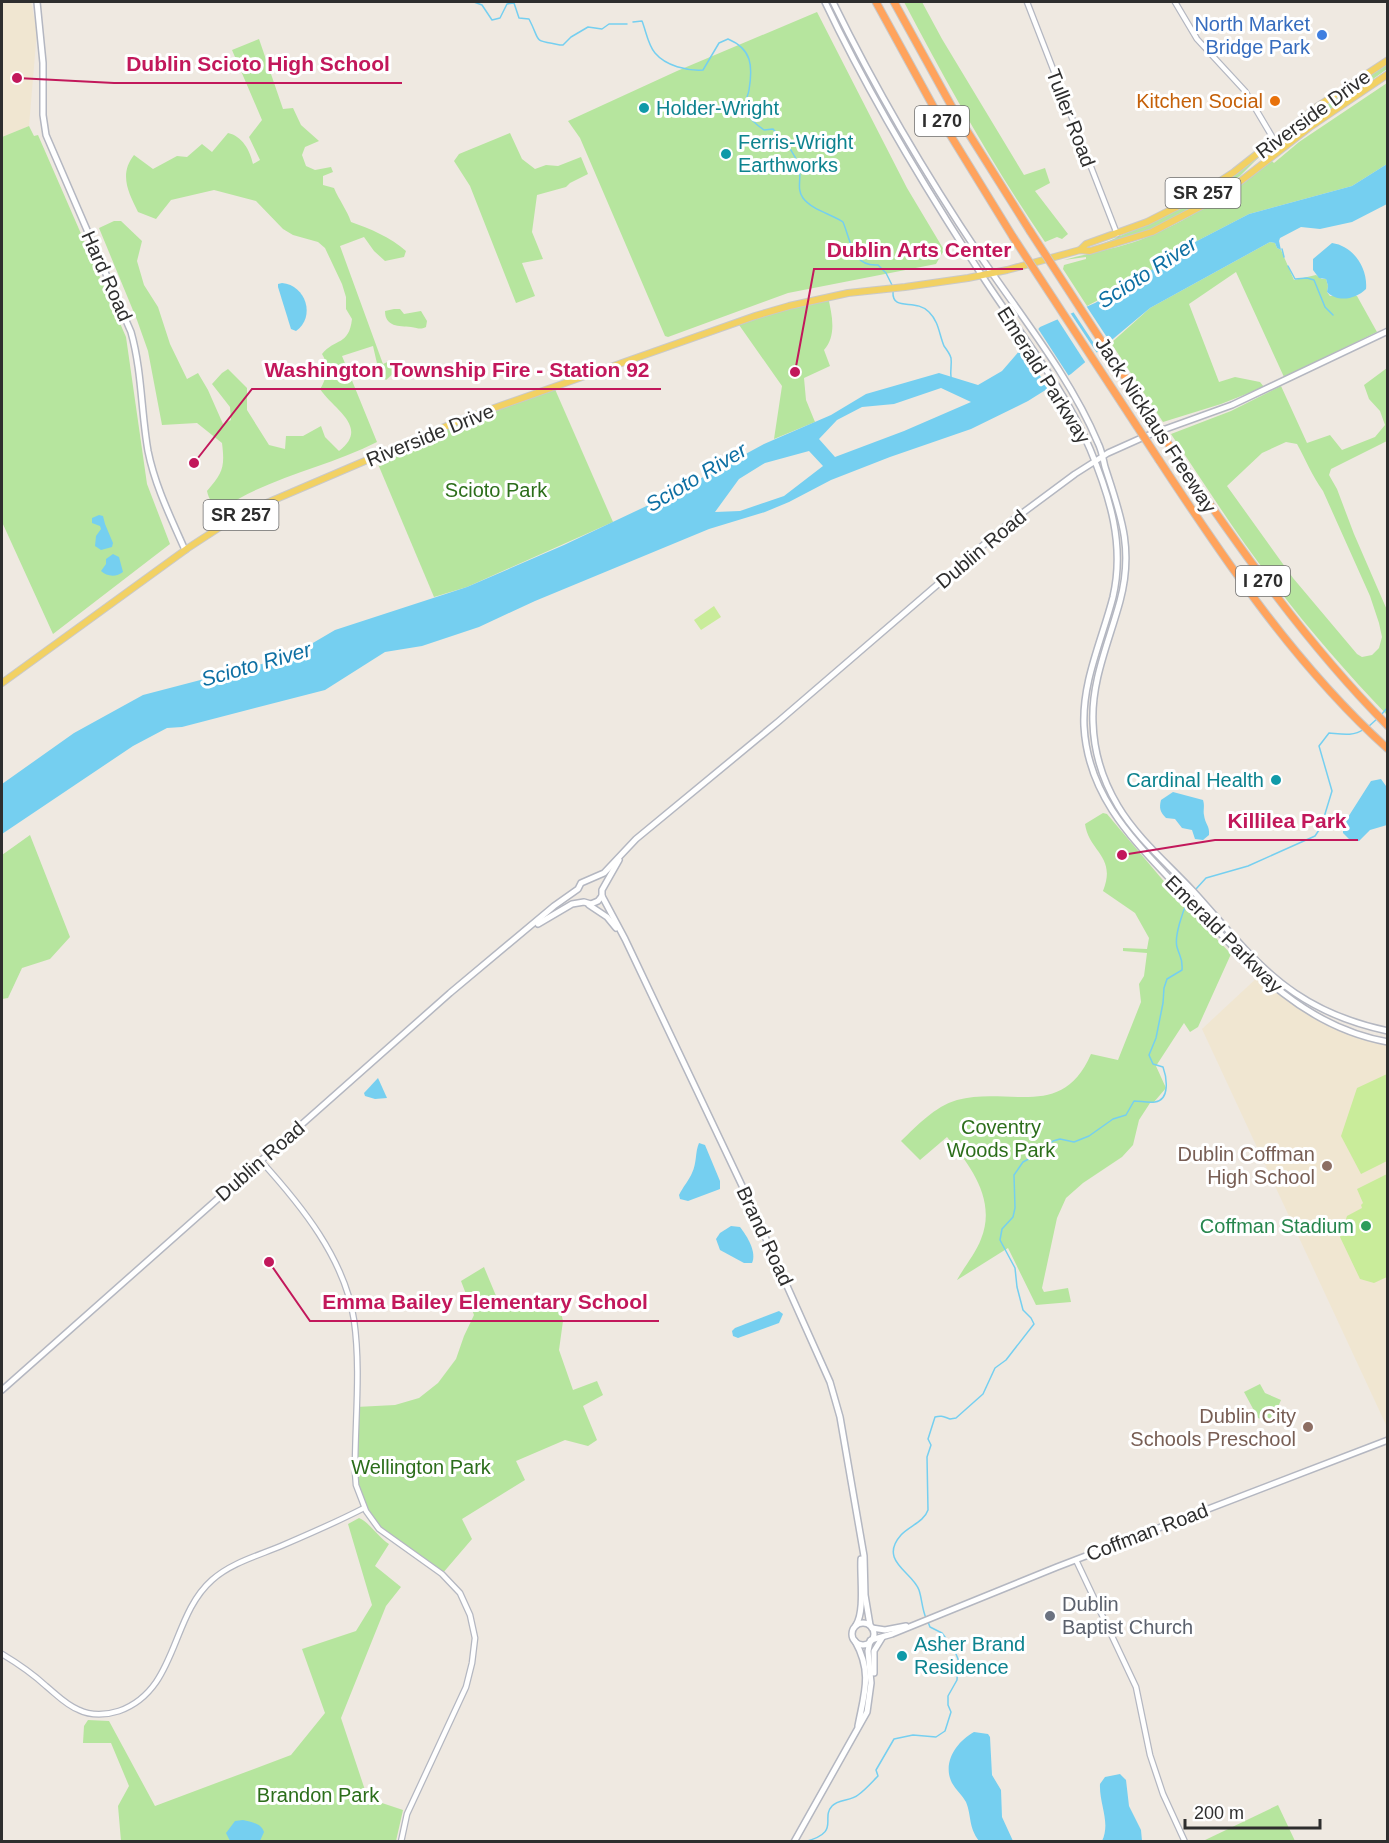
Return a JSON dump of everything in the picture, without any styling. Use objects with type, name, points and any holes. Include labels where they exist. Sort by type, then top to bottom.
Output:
[{"type":"highway","name":"Jack Nicklaus Freeway","points":[[876,2],[938,115],[1013,237],[1233,569],[1307,664],[1388,749]]},
{"type":"highway","name":"Jack Nicklaus Freeway","points":[[894,2],[952,107],[1029,231],[1248,561],[1296,623],[1362,700],[1388,726]]},
{"type":"main road","name":"Hard Road","points":[[37,2],[41,32],[43,115],[46,135],[131,332],[138,358],[148,450],[155,479],[185,550]]},
{"type":"main road","name":"Emerald Parkway","points":[[825,2],[884,115],[981,275],[1064,398],[1084,435],[1111,507],[1115,523],[1117,553],[1113,597],[1086,691],[1084,729],[1089,761],[1097,785],[1123,827],[1264,979],[1312,1013],[1345,1028],[1388,1041]]},
{"type":"main road","name":"Emerald Parkway","points":[[833,2],[890,111],[940,195],[1068,387],[1093,431],[1103,456],[1123,523],[1125,566],[1121,598],[1094,693],[1092,710],[1094,744],[1105,781],[1120,810],[1250,954],[1297,994],[1324,1010],[1388,1031]]},
{"type":"main road","name":"Riverside Drive","points":[[1080,250],[1086,244],[1162,215],[1194,198],[1234,172],[1318,106],[1388,60]]},
{"type":"main road","name":"Riverside Drive","points":[[2,683],[185,550],[242,514],[464,419],[755,316],[848,293],[905,287],[992,273],[1080,250],[1090,251],[1152,232],[1233,187],[1326,115],[1388,74]]},
{"type":"main road","name":"Dublin Road","points":[[591,880],[604,873],[626,848],[790,712],[1008,524],[1075,474],[1103,456],[1146,436],[1232,405],[1388,330]]},
{"type":"main road","name":"Dublin Road","points":[[602,893],[626,848]]},
{"type":"main road","points":[[591,880],[598,883],[602,893],[598,902],[586,903],[579,897],[578,889],[581,883],[591,880]]},
{"type":"main road","name":"Dublin Road","points":[[2,1390],[418,1021],[578,889]]},
{"type":"main road","name":"Brand Road","points":[[602,893],[770,1246],[830,1382],[840,1417],[862,1549],[865,1596],[871,1627]]},
{"type":"main road","name":"Dublin Road","points":[[521,934],[567,906],[586,903]]},
{"type":"main road","name":"Brand Road","points":[[586,903],[607,917],[625,939]]},
{"type":"main road","name":"Coffman Road","points":[[871,1641],[1388,1440]]},
{"type":"main road","name":"Brand Road","points":[[856,1625],[861,1615],[862,1549]]},
{"type":"main road","points":[[795,1842],[800,1832],[857,1731],[867,1712],[871,1683],[868,1651],[873,1634],[871,1627],[861,1623],[856,1625],[852,1635],[863,1656],[866,1674],[864,1701],[857,1731]]},
{"type":"main road","name":"Coffman Road","points":[[871,1627],[885,1630],[907,1626]]},
{"type":"main road","points":[[871,1683],[874,1678],[874,1651],[882,1638]]},
{"type":"main road","points":[[855,1641],[864,1644],[871,1641]]},
{"type":"street","name":"Tuller Road","points":[[1027,2],[1117,234]]},
{"type":"street","points":[[1175,2],[1197,39],[1245,91],[1280,150]]},
{"type":"street","points":[[261,1161],[294,1200],[331,1254],[351,1309],[357,1356],[355,1471],[356,1485],[364,1508],[379,1529],[435,1568],[460,1593],[470,1615],[476,1638],[466,1687],[407,1814],[401,1842]]},
{"type":"street","points":[[2,1654],[76,1709],[88,1713],[104,1714],[124,1709],[143,1698],[151,1690],[163,1672],[189,1612],[210,1581],[231,1567],[331,1525],[364,1508]]},
{"type":"street","points":[[1076,1560],[1136,1687],[1150,1755],[1163,1794],[1185,1842]]},
{"type":"shaded area","points":[[2,2],[31,2],[37,31],[29,126],[2,137]]},
{"type":"shaded area","name":"Dublin Coffman High School","points":[[1260,975],[1312,1013],[1354,1032],[1387,1042],[1387,1427],[1202,1029]]},
{"type":"green space","points":[[904,2],[922,2],[1024,175],[1045,168],[1050,183],[1035,191],[1068,234],[1062,239],[1057,237],[1045,242],[971,124]]},
{"type":"green space","points":[[817,12],[907,188],[944,250],[936,264],[788,293],[668,337],[665,336],[580,138],[568,121],[677,71]]},
{"type":"green space","points":[[259,39],[283,109],[293,108],[301,125],[319,141],[305,147],[302,155],[306,166],[315,170],[331,167],[333,172],[323,176],[323,185],[334,188],[351,222],[380,234],[406,251],[404,257],[385,261],[364,237],[340,246],[383,364],[392,360],[396,371],[386,380],[379,372],[373,346],[342,356],[377,442],[260,488],[223,508],[212,503],[207,491],[222,469],[222,443],[197,423],[162,425],[148,351],[99,228],[114,221],[121,221],[142,241],[137,261],[144,285],[158,307],[170,344],[187,379],[198,373],[223,424],[231,420],[230,407],[212,384],[228,369],[247,388],[247,410],[269,445],[285,449],[286,436],[303,436],[321,426],[325,437],[339,451],[348,442],[351,434],[350,426],[320,389],[326,372],[326,362],[322,354],[345,338],[352,319],[346,309],[346,297],[342,284],[325,248],[318,242],[293,235],[283,229],[256,201],[214,190],[171,200],[156,219],[138,212],[127,183],[127,169],[134,155],[153,169],[177,156],[187,157],[202,144],[212,152],[228,133],[245,144],[253,164],[260,160],[249,137],[262,120],[232,50]]},
{"type":"green space","points":[[1387,62],[1387,69],[1295,135],[1292,134],[1326,106]]},
{"type":"green space","points":[[1387,83],[1387,164],[1352,186],[1249,214],[1195,242],[1136,280],[1087,306],[1063,269],[1064,265],[1086,259],[1086,257],[1064,260],[1140,240],[1176,224],[1225,194],[1271,160],[1274,163],[1299,142]]},
{"type":"green space","points":[[29,126],[34,136],[38,135],[126,337],[147,484],[170,544],[53,634],[2,522],[2,137]]},
{"type":"green space","points":[[510,133],[522,159],[535,169],[546,165],[558,166],[581,157],[588,174],[566,187],[537,195],[532,232],[543,259],[522,263],[535,296],[516,303],[470,186],[454,161],[459,154]]},
{"type":"green space","points":[[1258,156],[1240,176],[1190,208],[1152,229],[1098,246],[1180,209],[1216,187]]},
{"type":"green space","points":[[1270,242],[1275,243],[1281,250],[1294,280],[1316,275],[1326,279],[1327,292],[1330,296],[1357,296],[1377,332],[1284,377],[1236,272],[1189,304],[1219,382],[1235,377],[1260,382],[1264,387],[1221,404],[1163,422],[1111,343],[1150,308]]},
{"type":"green space","points":[[828,297],[832,331],[824,350],[830,366],[804,378],[806,400],[815,422],[774,439],[782,386],[737,322]]},
{"type":"green space","points":[[400,309],[404,314],[421,311],[427,321],[426,327],[398,326],[390,323],[385,311]]},
{"type":"green space","points":[[1387,368],[1387,441],[1331,469],[1329,475],[1337,489],[1387,610],[1387,715],[1330,652],[1276,586],[1235,530],[1171,434],[1231,411],[1281,386],[1307,443],[1330,435],[1342,450],[1375,437],[1385,425],[1380,411],[1369,399],[1364,385]],"holes":[[[1286,442],[1297,444],[1323,491],[1370,596],[1382,637],[1379,648],[1372,655],[1362,657],[1357,654],[1293,578],[1227,486],[1262,453]]]},
{"type":"green space","name":"Scioto Park","points":[[554,387],[613,522],[467,587],[434,597],[375,457],[469,417]]},
{"type":"green space","points":[[714,606],[721,617],[701,630],[694,620]]},
{"type":"green space","name":"Coventry Woods Park","points":[[1103,813],[1107,814],[1178,898],[1231,954],[1198,1027],[1190,1032],[1184,1023],[1156,1066],[1166,1088],[1154,1102],[1150,1103],[1139,1120],[1133,1145],[1122,1157],[1083,1183],[1066,1198],[1057,1218],[1042,1288],[1044,1292],[1068,1288],[1071,1302],[1036,1305],[1008,1248],[957,1280],[979,1244],[985,1225],[986,1211],[979,1184],[947,1137],[920,1160],[901,1141],[934,1112],[957,1100],[996,1096],[1033,1097],[1050,1094],[1065,1087],[1079,1075],[1091,1054],[1118,1060],[1141,1002],[1139,984],[1144,976],[1147,953],[1123,951],[1123,948],[1147,949],[1149,938],[1135,913],[1103,891],[1107,870],[1105,862],[1091,841],[1085,824]]},
{"type":"green space","points":[[30,835],[70,937],[50,959],[22,968],[8,998],[2,999],[2,855]]},
{"type":"green space","points":[[1387,1074],[1387,1161],[1361,1174],[1341,1136],[1357,1088]]},
{"type":"green space","name":"Coffman Stadium","points":[[1387,1174],[1387,1277],[1374,1283],[1360,1279],[1340,1237],[1347,1216],[1362,1208],[1363,1203],[1357,1189]]},
{"type":"green space","name":"Wellington Park","points":[[484,1267],[499,1303],[550,1305],[560,1308],[563,1321],[559,1350],[573,1390],[597,1381],[603,1395],[583,1406],[597,1440],[588,1446],[565,1440],[516,1461],[525,1480],[462,1519],[472,1539],[442,1574],[379,1529],[366,1511],[356,1485],[356,1407],[395,1405],[419,1398],[438,1383],[456,1359],[474,1315],[461,1281]]},
{"type":"green space","points":[[1260,1384],[1265,1393],[1281,1400],[1271,1423],[1258,1418],[1244,1392]]},
{"type":"green space","name":"Brandon Park","points":[[359,1518],[389,1544],[375,1566],[401,1587],[386,1606],[341,1718],[365,1790],[379,1802],[403,1810],[396,1841],[121,1841],[118,1806],[129,1786],[111,1743],[83,1743],[84,1726],[88,1720],[109,1721],[155,1806],[291,1755],[325,1713],[302,1649],[356,1631],[372,1605],[348,1524]]},
{"type":"green space","points":[[1278,1805],[1295,1841],[1203,1841]]},
{"type":"water","points":[[1387,164],[1387,204],[1352,222],[1320,229],[1301,227],[1280,238],[1281,250],[1275,243],[1270,242],[1150,308],[1071,374],[1028,401],[971,429],[831,480],[765,512],[709,529],[535,601],[479,627],[422,646],[385,652],[325,690],[182,727],[167,728],[133,746],[2,834],[2,784],[74,733],[143,695],[289,657],[335,630],[467,587],[564,545],[672,494],[764,444],[831,415],[866,394],[939,373],[978,385],[1002,371],[1040,327],[1095,303],[1195,242],[1249,214],[1352,186]],"holes":[[[941,388],[971,402],[835,457],[819,439],[837,420],[862,407],[894,404]],[[809,451],[823,466],[784,496],[740,511],[715,512],[739,479],[765,463]]]},
{"type":"water","points":[[1332,243],[1347,249],[1362,266],[1366,289],[1357,295],[1342,299],[1336,298],[1327,292],[1326,279],[1319,278],[1313,270],[1313,259]]},
{"type":"water","points":[[282,283],[297,289],[306,302],[306,318],[296,331],[291,329],[278,287],[278,284]]},
{"type":"water","points":[[103,516],[113,543],[112,547],[101,550],[95,546],[100,526],[92,523],[92,518]]},
{"type":"water","points":[[113,554],[119,557],[123,572],[112,576],[101,571],[106,564],[106,559]]},
{"type":"water","points":[[1381,779],[1386,786],[1387,825],[1370,830],[1359,841],[1351,841],[1343,833],[1343,825],[1371,781]]},
{"type":"water","points":[[1173,792],[1203,800],[1209,835],[1203,840],[1195,839],[1192,830],[1182,828],[1175,819],[1166,818],[1162,814],[1161,800]]},
{"type":"water","points":[[378,1078],[387,1098],[375,1099],[365,1096],[364,1093]]},
{"type":"water","points":[[699,1143],[705,1145],[720,1181],[720,1189],[688,1201],[680,1199],[679,1195],[694,1169]]},
{"type":"water","points":[[731,1226],[740,1227],[748,1239],[753,1254],[752,1263],[744,1263],[720,1250],[716,1239],[720,1233]]},
{"type":"water","points":[[779,1311],[783,1314],[779,1323],[738,1338],[733,1336],[732,1331],[735,1328]]},
{"type":"water","points":[[974,1732],[988,1734],[990,1737],[992,1775],[1001,1790],[1002,1817],[1013,1841],[979,1841],[973,1831],[966,1802],[949,1775],[950,1761],[956,1747]]},
{"type":"water","points":[[1120,1774],[1126,1780],[1129,1806],[1141,1830],[1142,1841],[1102,1841],[1105,1820],[1100,1784],[1105,1777]]},
{"type":"water","points":[[235,1821],[255,1823],[263,1829],[260,1841],[230,1841],[226,1833]]},
{"type":"pier","points":[[1085,304],[1112,345],[1101,354],[1072,310]]},
{"type":"pier","points":[[1069,311],[1099,356],[1087,365],[1056,317]]},
{"type":"pier","points":[[1037,327],[1070,378],[1050,391],[1020,345]]},
{"type":"waterway","points":[[474,2],[482,5],[492,20],[500,18],[507,4],[514,3],[519,18],[529,19],[541,41],[560,45],[588,27],[602,29],[609,24],[627,24]]},
{"type":"waterway","points":[[633,22],[642,21],[651,46],[660,58],[690,70],[703,70],[719,43],[728,39],[742,48],[749,59],[750,66],[749,90],[745,107],[748,115],[764,130],[773,129],[792,151],[799,167],[800,191],[803,198],[816,209],[843,222],[858,257],[869,265],[878,265],[886,273],[892,285]]},
{"type":"waterway","points":[[1282,249],[1284,257]]},
{"type":"waterway","points":[[1288,266],[1295,279],[1314,280],[1325,307],[1333,315]]},
{"type":"waterway","points":[[893,292],[896,302],[924,308],[932,316],[951,358],[951,377]]},
{"type":"waterway","points":[[1381,715],[1388,707]]},
{"type":"waterway","points":[[1368,727],[1378,718]]},
{"type":"waterway","points":[[1196,889],[1206,878],[1248,866],[1315,836],[1321,827],[1332,791],[1319,746],[1329,733],[1351,734],[1364,729]]},
{"type":"waterway","points":[[926,1618],[919,1590],[899,1566],[893,1552],[901,1535],[923,1518],[928,1510],[927,1457],[931,1445],[928,1439],[935,1417],[956,1418],[983,1394],[995,1368],[1006,1360],[1034,1324],[1023,1310],[1015,1268],[1000,1240],[1002,1229],[1013,1217],[1015,1208],[1014,1175],[1023,1162],[1038,1154],[1053,1141],[1060,1139],[1074,1142],[1089,1136],[1113,1119],[1126,1115],[1134,1101],[1155,1102],[1163,1097],[1166,1088],[1163,1067],[1153,1064],[1149,1055],[1156,1038],[1167,979],[1182,970],[1182,960],[1176,942],[1188,900]]},
{"type":"waterway","points":[[804,1842],[823,1834],[828,1825],[829,1811],[832,1806],[855,1797],[878,1776],[876,1770],[894,1739],[913,1735],[936,1737],[945,1731],[951,1712],[948,1696],[957,1680],[958,1659],[954,1649],[942,1633],[930,1627],[928,1622]]},
{"type":"place","name":"North Market Bridge Park","points":[[1322,35]]},
{"type":"place","name":"Dublin Scioto High School","points":[[17,78]]},
{"type":"place","name":"Kitchen Social","points":[[1275,101]]},
{"type":"place","name":"Holder-Wright","points":[[644,108]]},
{"type":"place","name":"Ferris-Wright Earthworks","points":[[726,154]]},
{"type":"place","name":"Dublin Arts Center","points":[[795,372]]},
{"type":"place","name":"Washington Township Fire - Station 92","points":[[194,463]]},
{"type":"place","name":"Cardinal Health","points":[[1276,780]]},
{"type":"place","name":"Killilea Park","points":[[1122,855]]},
{"type":"place","name":"Dublin Coffman High School","points":[[1327,1166]]},
{"type":"place","name":"Coffman Stadium","points":[[1366,1226]]},
{"type":"place","name":"Emma Bailey Elementary School","points":[[269,1262]]},
{"type":"place","name":"Dublin City Schools Preschool","points":[[1308,1427]]},
{"type":"place","name":"Dublin Baptist Church","points":[[1050,1616]]},
{"type":"place","name":"Asher Brand Residence","points":[[902,1656]]},
{"type":"water label","name":"Scioto River","points":[[1147,272]]},
{"type":"water label","name":"Scioto River","points":[[696,477]]},
{"type":"water label","name":"Scioto River","points":[[256,664]]}]
